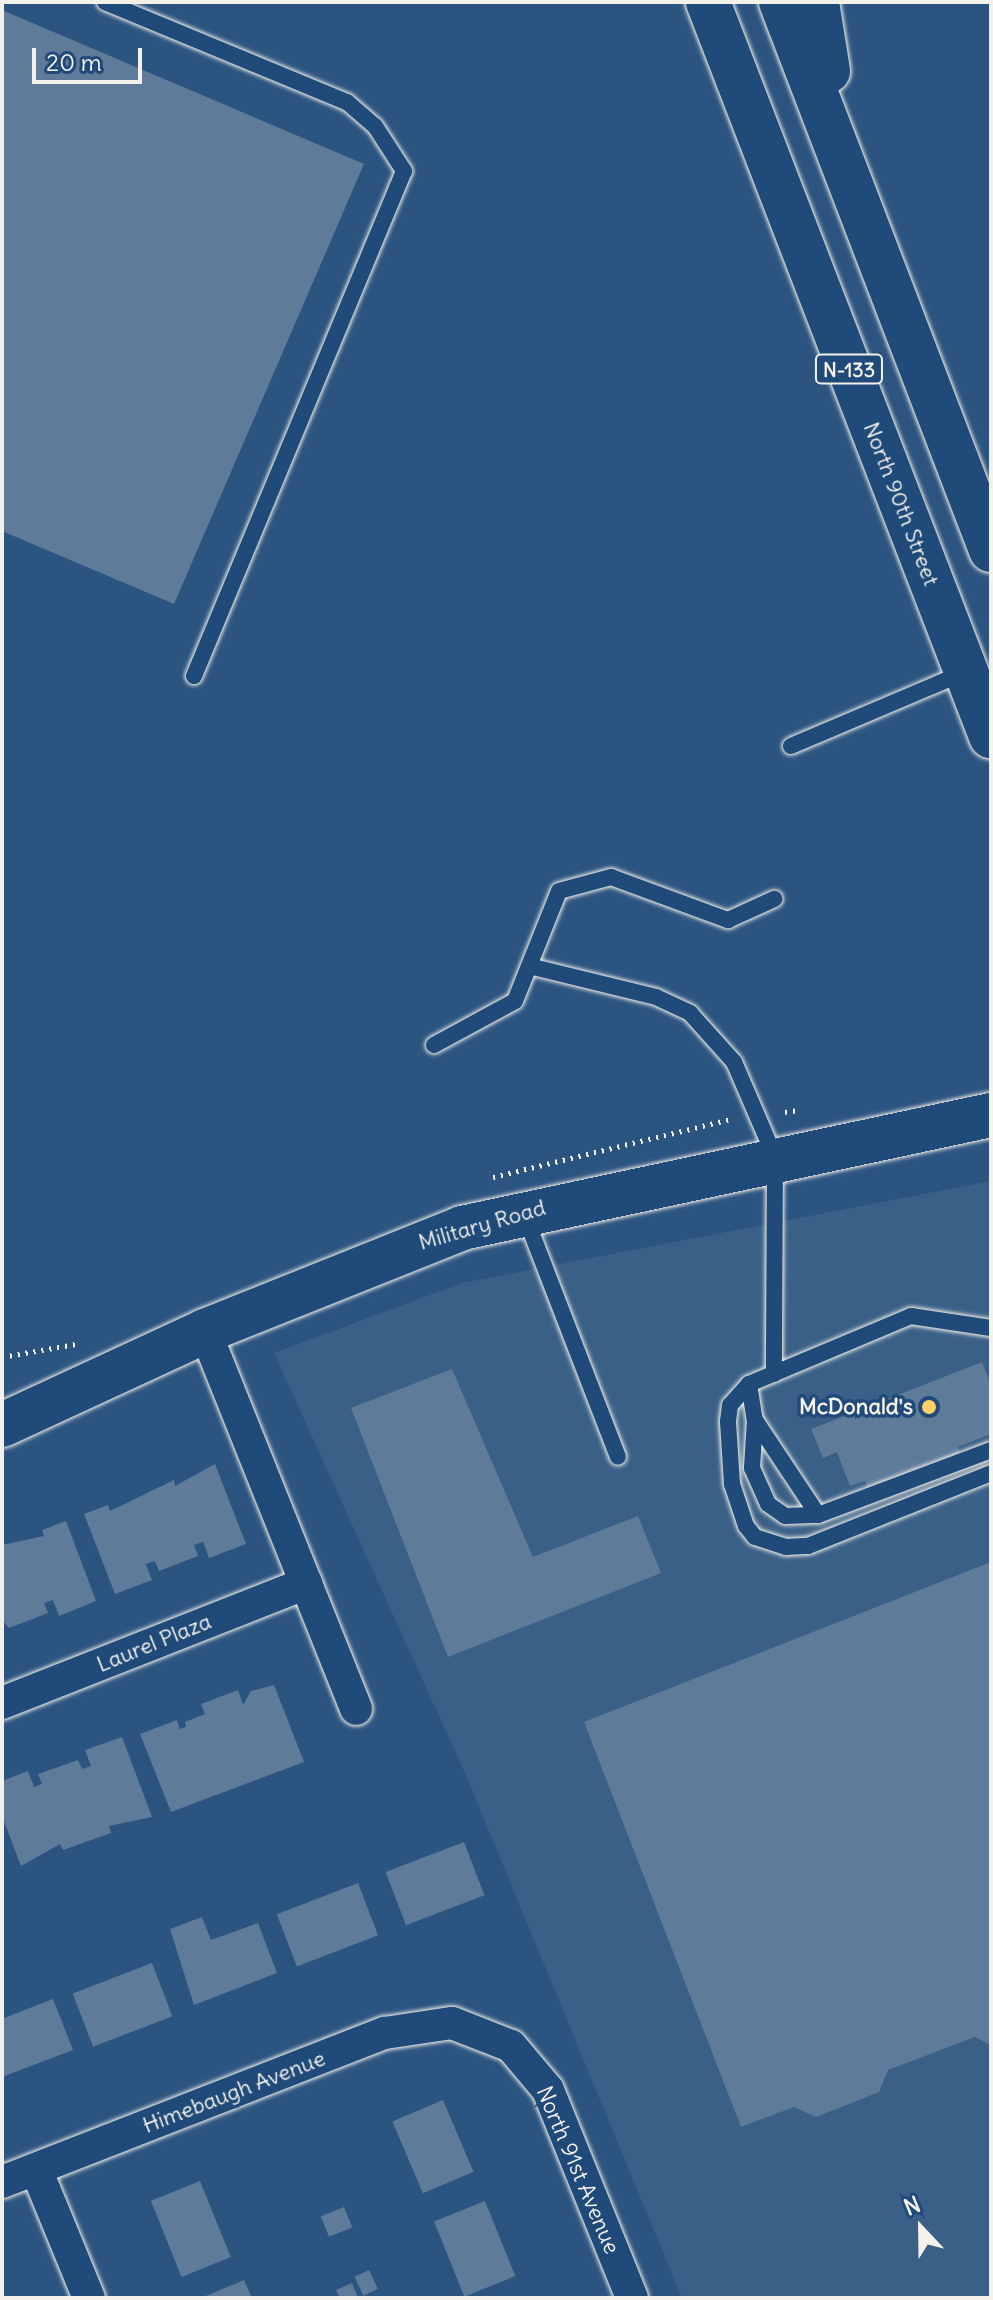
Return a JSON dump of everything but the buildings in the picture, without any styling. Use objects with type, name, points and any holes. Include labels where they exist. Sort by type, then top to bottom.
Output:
[{"type":"main road","name":"North 90th Street","points":[[708,2],[991,736]]},
{"type":"main road","name":"N-133","points":[[781,2],[991,550]]},
{"type":"main road","points":[[817,2],[848,171]]},
{"type":"main road","name":"Military Road","points":[[2,1425],[205,1331],[404,1248],[522,1211],[991,1115]]},
{"type":"street","points":[[205,1331],[356,1709]]},
{"type":"street","name":"Laurel Plaza","points":[[2,1703],[306,1583]]},
{"type":"street","name":"Himebaugh Avenue","points":[[2,2182],[385,2033],[426,2025],[471,2027]]},
{"type":"street","name":"North 91st Avenue","points":[[471,2027],[511,2046],[548,2090],[632,2298]]},
{"type":"street","points":[[36,2169],[89,2298]]},
{"type":"lane","points":[[105,2],[347,102],[375,126],[404,171],[194,676]]},
{"type":"lane","points":[[791,746],[965,672]]},
{"type":"lane","points":[[434,1045],[515,1001],[559,891],[611,877],[728,920],[774,899]]},
{"type":"lane","points":[[529,966],[656,997],[690,1013],[734,1062],[775,1157],[774,1374]]},
{"type":"lane","points":[[522,1211],[618,1457]]},
{"type":"lane","points":[[991,1328],[911,1316],[749,1384],[730,1405],[732,1484],[746,1526],[768,1543],[808,1546],[991,1473]]},
{"type":"lane","points":[[749,1384],[755,1420],[752,1468],[768,1504],[785,1516],[818,1515],[991,1450]]},
{"type":"lane","points":[[755,1420],[818,1515]]},
{"type":"path","points":[[2,1357],[81,1343]]},
{"type":"shaded area","points":[[991,1181],[991,2298],[682,2298],[465,1773],[274,1353],[462,1283]]},
{"type":"place","name":"McDonald's","points":[[929,1407]]}]
